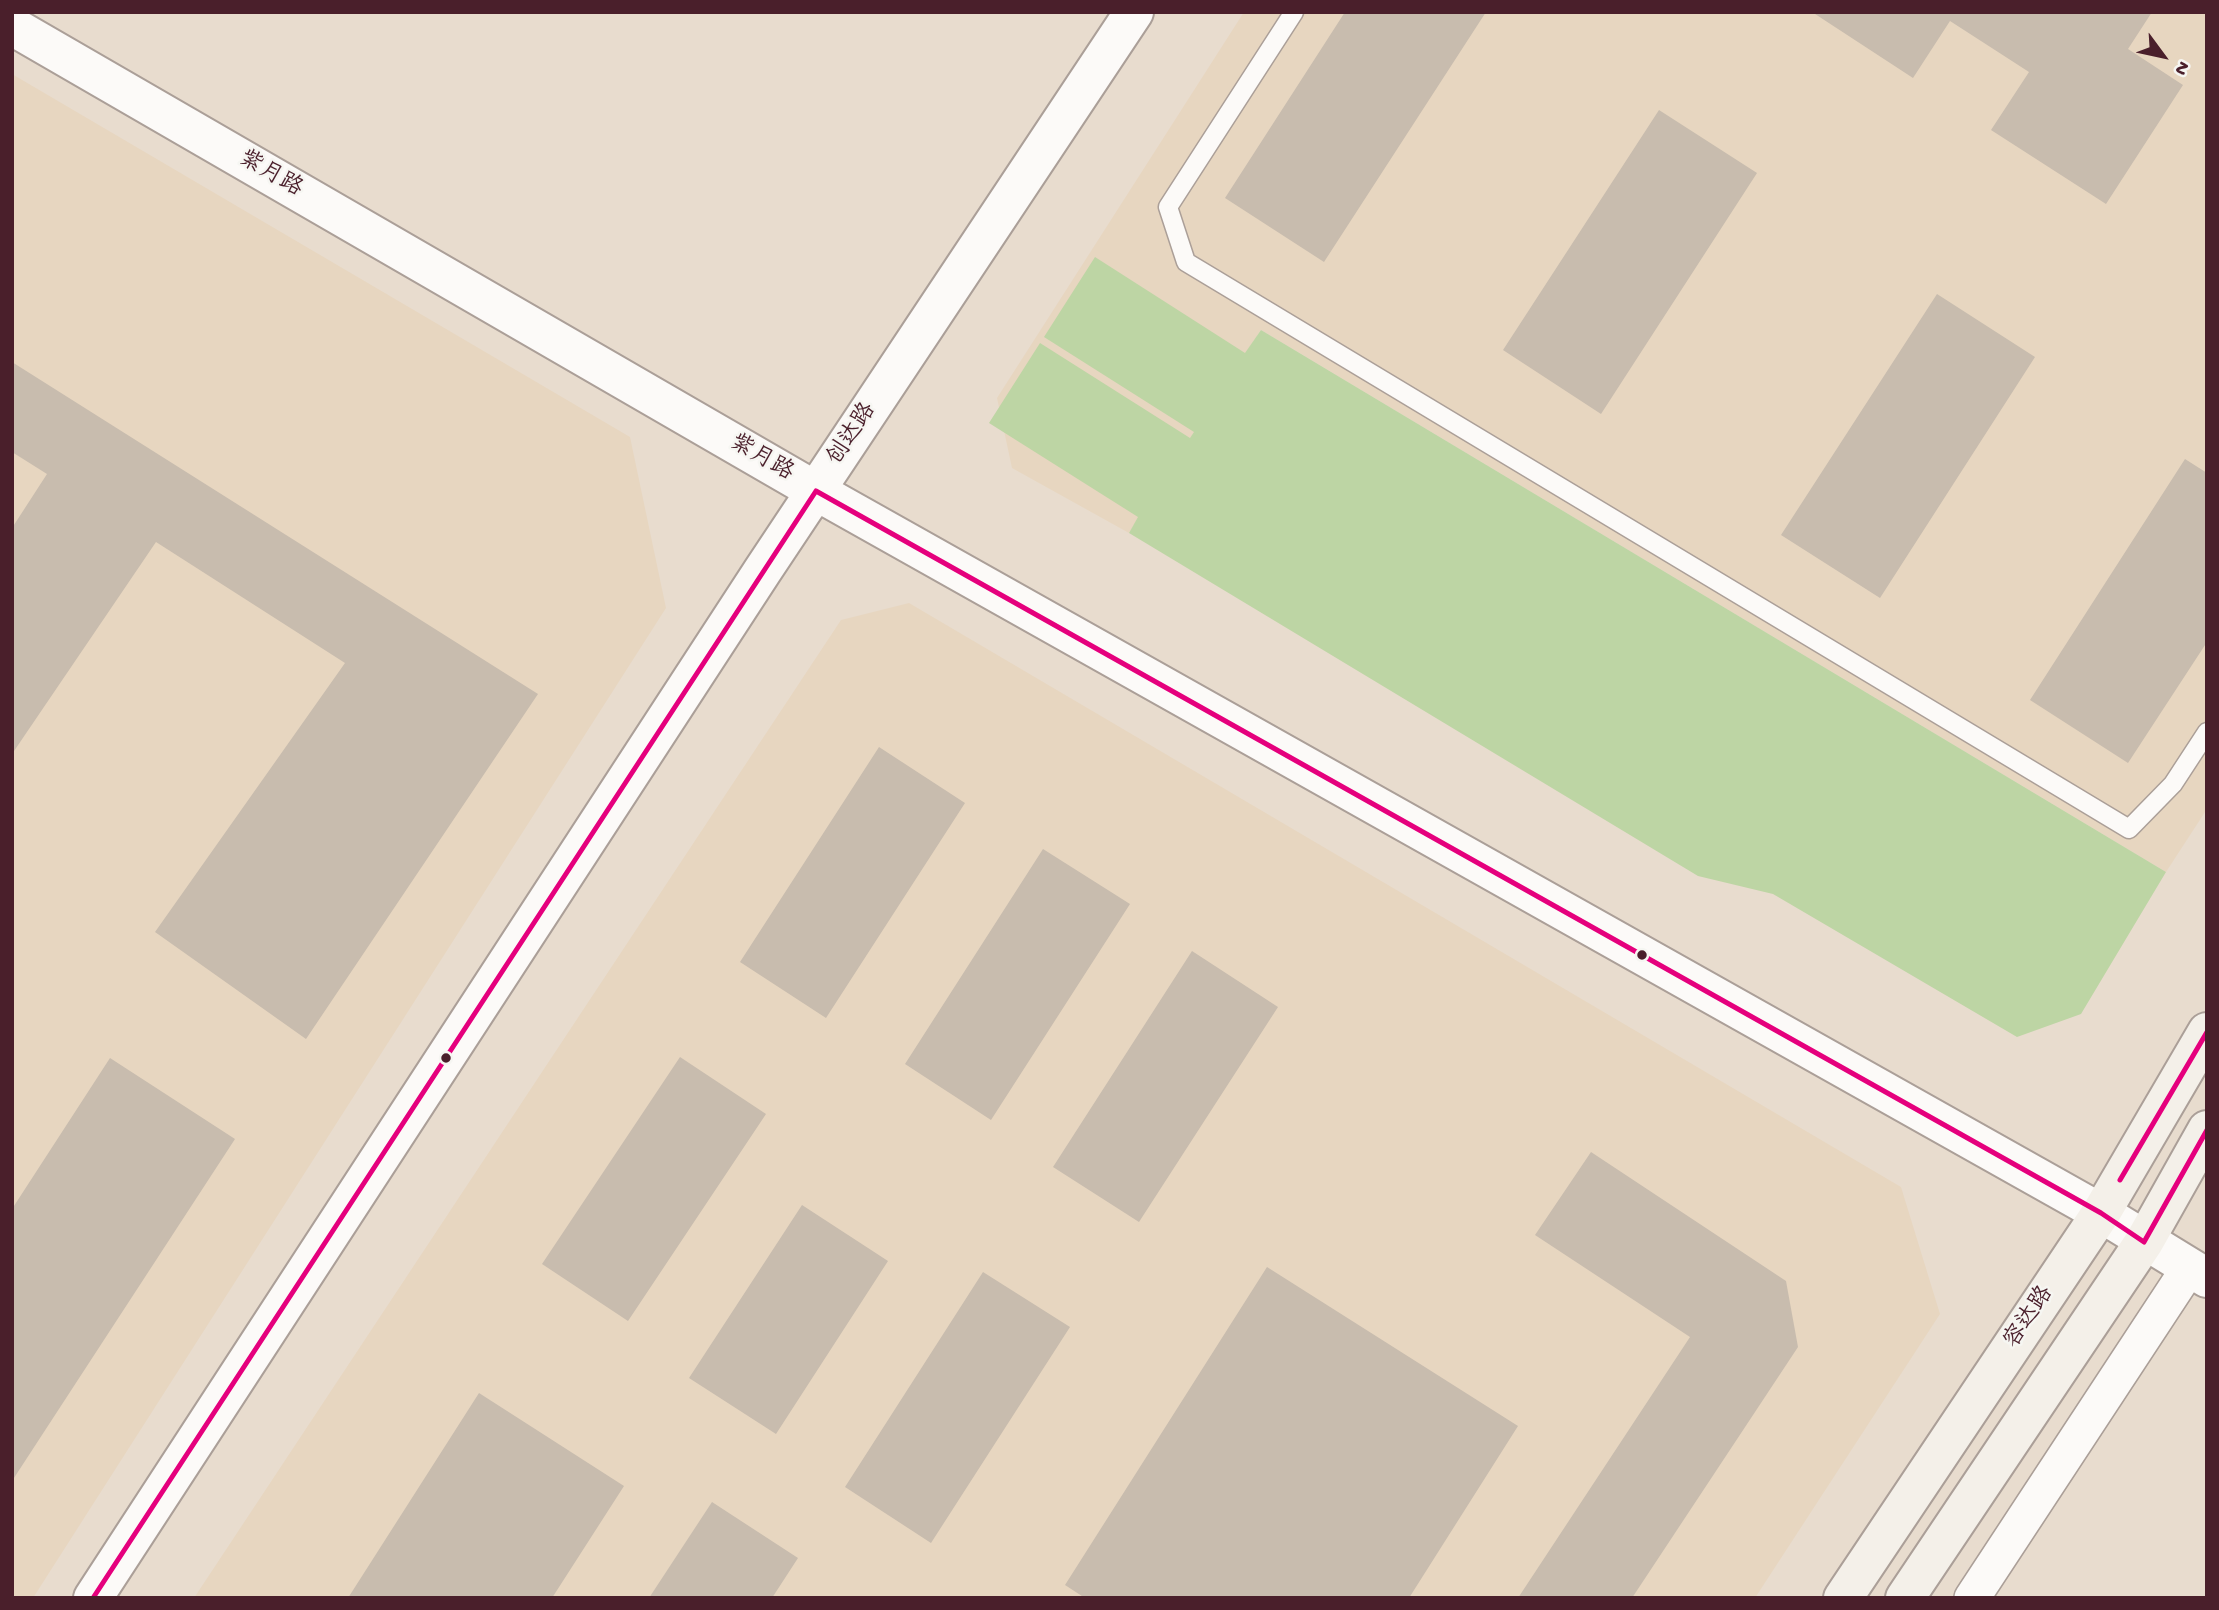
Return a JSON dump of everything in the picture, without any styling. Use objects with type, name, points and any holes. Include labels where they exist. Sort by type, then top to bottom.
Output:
[{"type":"main road","name":"容达路","points":[[1843,1598],[2101,1213],[2207,1032]]},
{"type":"main road","points":[[1905,1598],[2144,1242],[2207,1130]]},
{"type":"street","name":"创达路","points":[[93,1598],[816,491],[1134,12]]},
{"type":"street","name":"紫月路","points":[[12,26],[816,491],[2101,1213],[2198,1273]]},
{"type":"street","points":[[1972,1598],[2198,1273]]},
{"type":"lane","points":[[1294,12],[1168,207],[1186,262],[2129,829],[2173,785],[2207,732]]},
{"type":"shaded area","points":[[1244,12],[2207,12],[2207,809],[2166,872],[1261,330],[1129,533],[1012,468],[997,398]]},
{"type":"shaded area","points":[[12,74],[630,437],[666,608],[33,1598],[12,1598]]},
{"type":"shaded area","points":[[909,603],[1901,1187],[1940,1314],[1755,1598],[194,1598],[841,620]]},
{"type":"green space","points":[[1095,257],[1245,353],[1261,330],[2166,872],[2081,1014],[2017,1037],[1773,894],[1698,876],[1129,533],[1138,517],[989,423],[1040,343],[1190,438],[1194,432],[1044,337]]},
{"type":"building","points":[[1345,12],[1486,12],[1324,262],[1225,198]]},
{"type":"building","points":[[1812,12],[2152,12],[2128,49],[2183,85],[2106,204],[1991,130],[2029,72],[1950,21],[1913,78]]},
{"type":"building","points":[[1659,110],[1757,173],[1601,414],[1503,350]]},
{"type":"building","points":[[1937,294],[2035,357],[1880,598],[1781,535]]},
{"type":"building","points":[[12,362],[538,694],[306,1039],[155,932],[345,663],[156,542],[12,754],[12,528],[47,474],[12,452]]},
{"type":"building","points":[[2185,459],[2207,473],[2207,642],[2128,763],[2030,700]]},
{"type":"building","points":[[879,747],[965,803],[826,1018],[740,962]]},
{"type":"building","points":[[1043,849],[1130,904],[991,1120],[905,1064]]},
{"type":"building","points":[[1192,951],[1278,1007],[1139,1222],[1053,1167]]},
{"type":"building","points":[[680,1057],[766,1114],[628,1321],[542,1264]]},
{"type":"building","points":[[110,1058],[235,1139],[12,1481],[12,1209]]},
{"type":"building","points":[[1591,1152],[1786,1281],[1798,1347],[1632,1598],[1518,1598],[1690,1337],[1535,1235]]},
{"type":"building","points":[[802,1205],[888,1261],[776,1434],[689,1378]]},
{"type":"building","points":[[1267,1267],[1518,1426],[1409,1598],[1085,1598],[1065,1585]]},
{"type":"building","points":[[983,1272],[1070,1327],[931,1543],[845,1487]]},
{"type":"building","points":[[479,1393],[624,1486],[552,1598],[348,1598]]},
{"type":"building","points":[[712,1502],[798,1558],[772,1598],[649,1598]]},
{"type":"transit line","points":[[816,491],[2101,1213],[2144,1242],[2207,1130]]},
{"type":"transit line","points":[[93,1598],[816,491]]},
{"type":"transit line","points":[[2120,1180],[2207,1032]]}]
